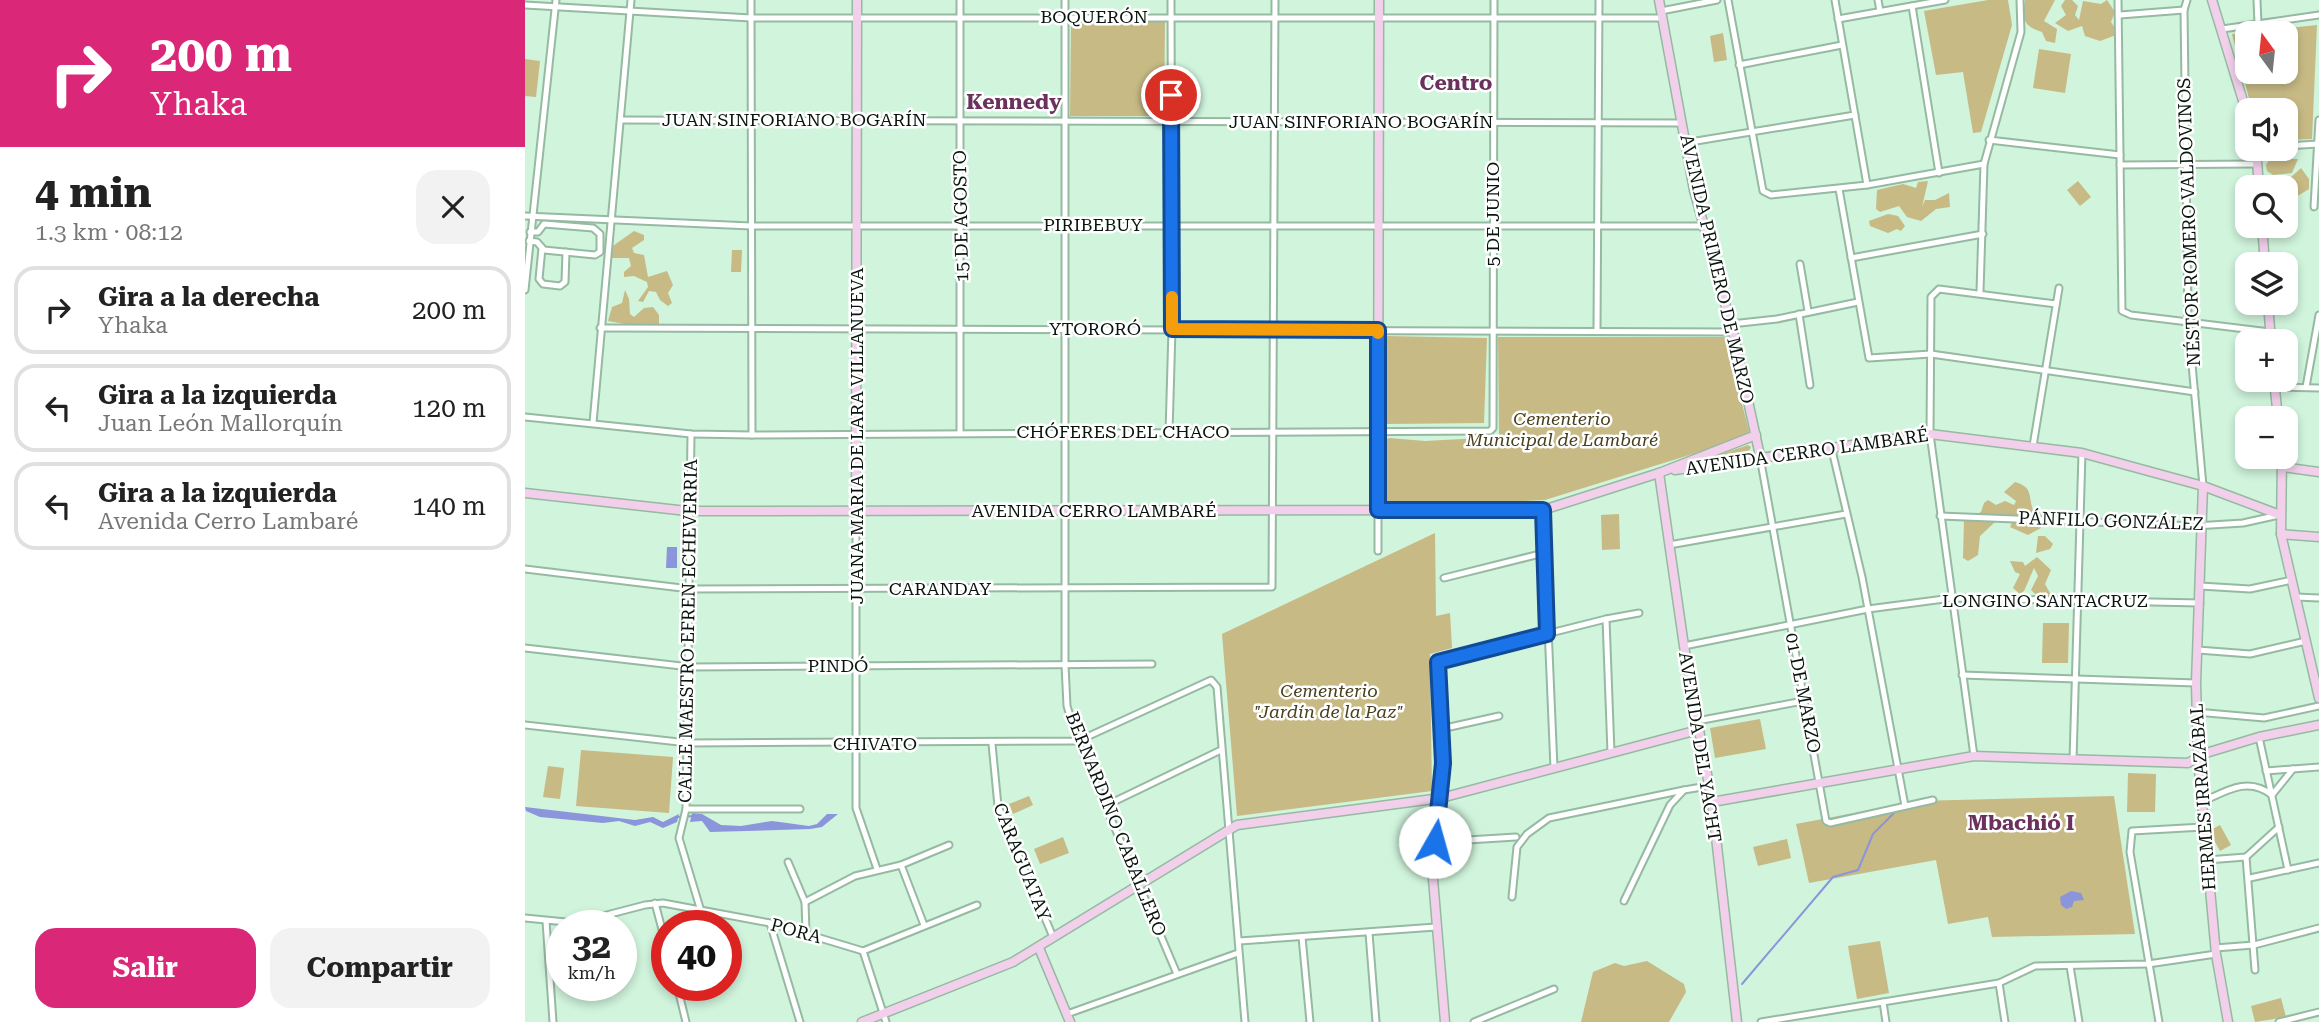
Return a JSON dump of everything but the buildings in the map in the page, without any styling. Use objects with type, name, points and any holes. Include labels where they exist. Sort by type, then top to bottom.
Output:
[{"type":"street","points":[[525,290],[530,232],[528,216],[555,0]]},
{"type":"street","points":[[593,423],[631,0]]},
{"type":"street","points":[[751,0],[752,435]]},
{"type":"street","name":"JUANA MARIA DE LARA VILLANUEVA","points":[[857,0],[856,808],[877,869]]},
{"type":"street","name":"15 DE AGOSTO","points":[[960,0],[960,432]]},
{"type":"street","name":"BERNARDINO CABALLERO","points":[[1065,0],[1063,511],[1067,706],[1078,741],[1177,974]]},
{"type":"street","points":[[1169,433],[1172,329],[1171,0]]},
{"type":"street","points":[[1272,511],[1275,0]]},
{"type":"street","points":[[1378,551],[1379,0]]},
{"type":"street","name":"5 DE JUNIO","points":[[1493,428],[1494,0]]},
{"type":"street","points":[[1597,330],[1599,0]]},
{"type":"street","name":"AVENIDA PRIMERO DE MARZO","points":[[1659,0],[1685,143],[1732,328],[1760,456]]},
{"type":"street","name":"BOQUERÓN","points":[[525,5],[554,9],[751,18],[1599,18],[1662,14],[1717,0]]},
{"type":"street","points":[[1728,0],[1763,191],[1771,195],[1867,185],[1984,164]]},
{"type":"street","points":[[1835,0],[1867,185]]},
{"type":"street","points":[[1878,0],[1880,11]]},
{"type":"street","points":[[1838,19],[1945,0]]},
{"type":"street","points":[[1980,292],[1984,164],[2021,32],[2020,0]]},
{"type":"street","points":[[2118,0],[2122,311],[2131,315],[2188,320],[2235,330]]},
{"type":"street","name":"NÉSTOR ROMERO VALDOVINOS","points":[[2187,0],[2184,10],[2188,320],[2203,486]]},
{"type":"street","points":[[2211,0],[2223,29],[2242,98]]},
{"type":"street","points":[[2257,0],[2258,21]]},
{"type":"street","points":[[1912,6],[1939,173]]},
{"type":"street","points":[[2120,15],[2184,10]]},
{"type":"street","points":[[2278,21],[2319,15]]},
{"type":"street","points":[[2223,29],[2235,27]]},
{"type":"street","points":[[1739,65],[1842,45]]},
{"type":"street","points":[[1685,143],[1855,115]]},
{"type":"street","name":"JUAN SINFORIANO BOGARÍN","points":[[621,120],[1682,123]]},
{"type":"street","points":[[2314,207],[2319,120]]},
{"type":"street","points":[[1989,140],[2120,155]]},
{"type":"street","points":[[2298,145],[2318,144]]},
{"type":"street","points":[[2257,161],[2258,175]]},
{"type":"street","points":[[2120,166],[2257,164]]},
{"type":"street","points":[[1839,188],[1869,358],[1931,354],[2195,392]]},
{"type":"street","name":"PIRIBEBUY","points":[[528,216],[611,222],[751,226],[1704,226]]},
{"type":"street","points":[[529,241],[540,246],[566,252],[598,254],[600,234],[593,228],[544,224],[538,232],[540,246],[539,279],[543,284],[556,286],[565,282],[566,252]]},
{"type":"street","points":[[530,232],[538,232]]},
{"type":"street","points":[[1851,258],[1983,234]]},
{"type":"street","points":[[1800,264],[1808,311]]},
{"type":"street","points":[[2033,446],[2059,288]]},
{"type":"street","points":[[1974,756],[1930,434],[1931,293],[1939,289],[1980,292],[2056,304]]},
{"type":"street","name":"YTORORÓ","points":[[600,328],[1732,328],[1858,302]]},
{"type":"street","points":[[1798,314],[1810,385]]},
{"type":"street","points":[[2306,387],[2319,315]]},
{"type":"street","points":[[2298,386],[2319,388]]},
{"type":"street","name":"CHÓFERES DEL CHACO","points":[[525,416],[691,434],[752,435],[960,432],[1486,433],[1493,428]]},
{"type":"street","name":"CALLE MAESTRO EFREN ECHEVERRIA","points":[[691,434],[687,511],[690,667],[686,811],[681,849],[700,908]]},
{"type":"street","name":"AVENIDA CERRO LAMBARÉ","points":[[1659,473],[1760,456],[1930,434],[2081,453],[2203,486],[2280,515]]},
{"type":"street","name":"AVENIDA CERRO LAMBARÉ","points":[[525,493],[687,511],[1543,510],[1659,473],[1756,435]]},
{"type":"street","points":[[1831,446],[1868,609],[1905,806]]},
{"type":"street","points":[[2073,760],[2081,453]]},
{"type":"street","name":"01 DE MARZO","points":[[1760,456],[1825,818],[1830,823],[1933,800]]},
{"type":"street","points":[[2283,469],[2281,534],[2317,677],[2319,698]]},
{"type":"street","points":[[2297,469],[2319,472]]},
{"type":"street","name":"AVENIDA DEL YACHT","points":[[1659,473],[1684,646],[1712,802],[1737,1022]]},
{"type":"street","name":"HERMES IRRAZÁBAL","points":[[2203,486],[2196,683],[2197,760],[2215,951],[2228,1022]]},
{"type":"street","points":[[1543,510],[1554,768]]},
{"type":"street","name":"CARANDAY","points":[[525,569],[690,589],[1272,587],[1272,511]]},
{"type":"street","points":[[1669,545],[1846,514]]},
{"type":"street","name":"PÁNFILO GONZÁLEZ","points":[[1940,516],[2203,525],[2243,523],[2280,515]]},
{"type":"street","points":[[2281,534],[2319,537]]},
{"type":"street","points":[[1444,578],[1543,553]]},
{"type":"street","points":[[2200,586],[2253,589],[2292,580]]},
{"type":"street","points":[[2296,597],[2319,598]]},
{"type":"street","name":"LONGINO SANTACRUZ","points":[[1684,646],[1868,609],[1952,598],[2200,603]]},
{"type":"street","points":[[1445,1022],[1433,879],[1441,798],[1439,661],[1605,619],[1639,613]]},
{"type":"street","points":[[1605,619],[1611,753]]},
{"type":"street","points":[[2197,650],[2250,654],[2306,640]]},
{"type":"street","name":"PINDÓ","points":[[525,648],[690,667],[1152,664]]},
{"type":"street","points":[[1962,675],[2196,683]]},
{"type":"street","name":"CHIVATO","points":[[525,725],[688,743],[992,744],[1078,741],[1212,680],[1217,687],[1221,750]]},
{"type":"street","points":[[862,1022],[885,1019],[1013,962],[1229,829],[1252,822],[1441,798],[1611,753],[1698,725],[1803,701]]},
{"type":"street","points":[[2196,712],[2264,718],[2319,706]]},
{"type":"street","points":[[1441,729],[1499,716]]},
{"type":"street","points":[[1712,802],[1974,756],[2188,762],[2197,760],[2206,753],[2259,737],[2319,725]]},
{"type":"street","points":[[2259,737],[2288,870]]},
{"type":"street","name":"CARAGUATAY","points":[[992,744],[997,806],[1053,937]]},
{"type":"street","points":[[1107,806],[1221,750],[1245,1022]]},
{"type":"street","points":[[2266,771],[2319,767]]},
{"type":"street","points":[[2272,794],[2293,769]]},
{"type":"street","points":[[2202,802],[2246,784],[2272,794]]},
{"type":"street","points":[[1513,897],[1517,847],[1527,834],[1549,818],[1707,786]]},
{"type":"street","points":[[1624,901],[1670,805],[1684,790]]},
{"type":"street","points":[[686,811],[800,809]]},
{"type":"street","points":[[2159,1022],[2130,852],[2132,831],[2203,827]]},
{"type":"street","points":[[2207,860],[2246,857],[2279,827]]},
{"type":"street","points":[[1435,842],[1516,837]]},
{"type":"street","points":[[804,902],[855,876],[901,865],[949,845]]},
{"type":"street","points":[[2246,857],[2250,878],[2255,970]]},
{"type":"street","points":[[788,862],[804,902],[806,932]]},
{"type":"street","points":[[2250,878],[2319,863]]},
{"type":"street","points":[[901,865],[924,925]]},
{"type":"street","points":[[655,903],[657,910]]},
{"type":"street","name":"PORA","points":[[627,910],[655,903],[700,908],[806,932],[863,951]]},
{"type":"street","points":[[885,1019],[863,951],[977,905]]},
{"type":"street","name":"PORA","points":[[525,918],[546,921]]},
{"type":"street","points":[[770,923],[800,1022]]},
{"type":"street","points":[[1239,941],[1436,928]]},
{"type":"street","points":[[1761,1022],[1999,983],[2035,966],[2148,964],[2254,945],[2319,928]]},
{"type":"street","points":[[1369,933],[1376,1022]]},
{"type":"street","points":[[1302,937],[1310,1022]]},
{"type":"street","name":"CARAGUATAY","points":[[1039,948],[1068,1018]]},
{"type":"street","points":[[1068,1018],[1177,974],[1238,953]]},
{"type":"street","points":[[2070,966],[2079,1022]]},
{"type":"street","points":[[1999,983],[2005,1022]]},
{"type":"street","points":[[1474,1022],[1554,989]]},
{"type":"street","points":[[552,1001],[553,1022]]},
{"type":"street","points":[[681,1001],[686,1022]]},
{"type":"street","points":[[1883,1002],[1886,1022]]},
{"type":"street","points":[[2279,1022],[2319,1012]]},
{"type":"green space","points":[[1988,0],[2008,0],[2012,25],[1981,132],[1973,133],[1963,72],[1936,75],[1924,11]]},
{"type":"green space","points":[[2025,0],[2055,0],[2044,21],[2057,29],[2055,43],[2046,41],[2042,32],[2031,28],[2025,21]]},
{"type":"green space","points":[[2065,0],[2072,0],[2078,6],[2075,15],[2079,20],[2083,1],[2101,4],[2107,0],[2115,12],[2111,22],[2119,34],[2100,41],[2085,36],[2082,26],[2068,31],[2055,23],[2066,15],[2061,6]]},
{"type":"green space","points":[[1071,21],[1165,21],[1164,116],[1070,116]]},
{"type":"green space","points":[[2317,25],[2312,139],[2298,140],[2298,98],[2249,98],[2245,84],[2298,84],[2298,27]]},
{"type":"green space","points":[[1723,33],[1727,60],[1714,62],[1710,36]]},
{"type":"green space","points":[[2039,49],[2071,54],[2065,93],[2033,88]]},
{"type":"green space","points":[[525,59],[540,61],[536,97],[525,96]]},
{"type":"green space","points":[[2268,161],[2297,161],[2292,173],[2273,175],[2267,171]]},
{"type":"green space","points":[[2301,168],[2309,179],[2309,189],[2298,196],[2298,175],[2293,175]]},
{"type":"green space","points":[[1928,181],[1922,207],[1925,200],[1935,200],[1949,193],[1950,207],[1936,209],[1921,221],[1907,217],[1899,206],[1880,212],[1876,209],[1877,190],[1903,184],[1916,188],[1918,182]]},
{"type":"green space","points":[[2078,181],[2091,197],[2080,206],[2067,190]]},
{"type":"green space","points":[[1888,214],[1898,216],[1905,226],[1901,231],[1897,229],[1888,233],[1870,226],[1869,221]]},
{"type":"green space","points":[[634,231],[644,235],[644,240],[632,248],[634,253],[644,255],[648,277],[667,271],[673,285],[668,293],[672,303],[668,306],[660,300],[656,292],[649,291],[643,302],[638,301],[648,287],[647,282],[634,276],[624,277],[624,272],[631,266],[629,258],[607,258],[610,248]]},
{"type":"green space","points":[[732,250],[742,250],[741,272],[731,272]]},
{"type":"green space","points":[[625,290],[630,314],[634,317],[644,308],[653,307],[659,315],[659,325],[641,327],[608,321],[612,307],[622,303]]},
{"type":"green space","points":[[1386,336],[1487,338],[1484,423],[1387,424]]},
{"type":"green space","name":"Cementerio Municipal de Lambaré","points":[[1498,337],[1725,337],[1749,431],[1744,438],[1545,500],[1427,506],[1390,504],[1385,500],[1385,440],[1499,437]]},
{"type":"green space","points":[[1748,445],[1751,447],[1749,451],[1698,462]]},
{"type":"green space","points":[[2015,482],[2025,486],[2029,492],[2033,510],[2043,513],[2031,520],[2041,523],[2041,528],[2028,535],[2010,527],[2013,520],[2010,516],[1995,522],[1980,536],[1978,555],[1968,561],[1963,558],[1964,520],[1981,512],[1988,500],[1996,505],[2005,501],[2014,505],[2016,501],[2004,492]]},
{"type":"green space","points":[[1619,514],[1620,549],[1602,550],[1601,515]]},
{"type":"green space","name":"Cementerio \"Jardín de la Paz\"","points":[[1435,533],[1436,616],[1450,613],[1452,648],[1430,654],[1432,791],[1237,816],[1222,634]]},
{"type":"green space","points":[[2038,536],[2045,536],[2053,544],[2050,549],[2036,553]]},
{"type":"green space","points":[[2037,557],[2051,570],[2045,584],[2051,595],[2042,600],[2031,590],[2038,576],[2034,568],[2024,591],[2020,594],[2013,588],[2020,574],[2015,572],[2010,561],[2023,562],[2025,566]]},
{"type":"green space","points":[[2043,623],[2069,623],[2068,663],[2042,663]]},
{"type":"green space","points":[[1760,719],[1766,749],[1715,758],[1710,728]]},
{"type":"green space","points":[[581,750],[673,757],[669,813],[576,806]]},
{"type":"green space","points":[[548,766],[564,768],[560,799],[543,797]]},
{"type":"green space","points":[[2128,773],[2156,774],[2155,812],[2127,812]]},
{"type":"green space","points":[[1029,796],[1033,805],[1013,814],[1009,804]]},
{"type":"green space","points":[[2114,796],[2135,934],[1992,937],[1988,917],[1948,924],[1936,860],[1809,883],[1796,824],[1917,801]]},
{"type":"green space","points":[[2220,825],[2231,845],[2220,851],[2209,831]]},
{"type":"green space","points":[[1063,837],[1069,853],[1040,864],[1034,849]]},
{"type":"green space","points":[[1787,839],[1791,858],[1758,866],[1753,847]]},
{"type":"green space","points":[[1880,941],[1889,993],[1857,999],[1848,946]]},
{"type":"green space","points":[[1647,961],[1684,984],[1686,992],[1669,1022],[1581,1022],[1593,972],[1615,963],[1624,966]]},
{"type":"green space","points":[[2281,998],[2286,1017],[2255,1022],[2251,1006]]},
{"type":"water","points":[[667,547],[677,547],[677,568],[666,568]]},
{"type":"water","points":[[525,807],[635,820],[653,817],[663,822],[679,814],[677,822],[663,828],[650,822],[635,826],[619,821],[603,823],[540,817],[526,811]]},
{"type":"water","points":[[692,813],[702,814],[721,825],[741,826],[772,821],[809,826],[817,824],[827,814],[838,814],[822,827],[810,829],[710,832],[702,821],[690,822]]},
{"type":"water","points":[[2071,891],[2081,893],[2084,900],[2074,901],[2072,907],[2066,909],[2061,905],[2060,897]]},
{"type":"waterway","points":[[1742,984],[1833,877],[1858,870],[1873,834],[1897,810]]},
{"type":"waterway","points":[[678,817],[694,816]]},
{"type":"slow traffic","points":[[1172,297],[1172,329],[1378,330],[1378,333]]},
{"type":"district","name":"Centro","points":[[1456,83]]},
{"type":"district","name":"Kennedy","points":[[1014,102]]},
{"type":"district","name":"Mbachió I","points":[[2021,823]]},
{"type":"route","points":[[1171,95],[1172,329],[1378,330],[1378,510],[1543,510],[1547,634],[1438,662],[1443,763],[1435,842]]}]
